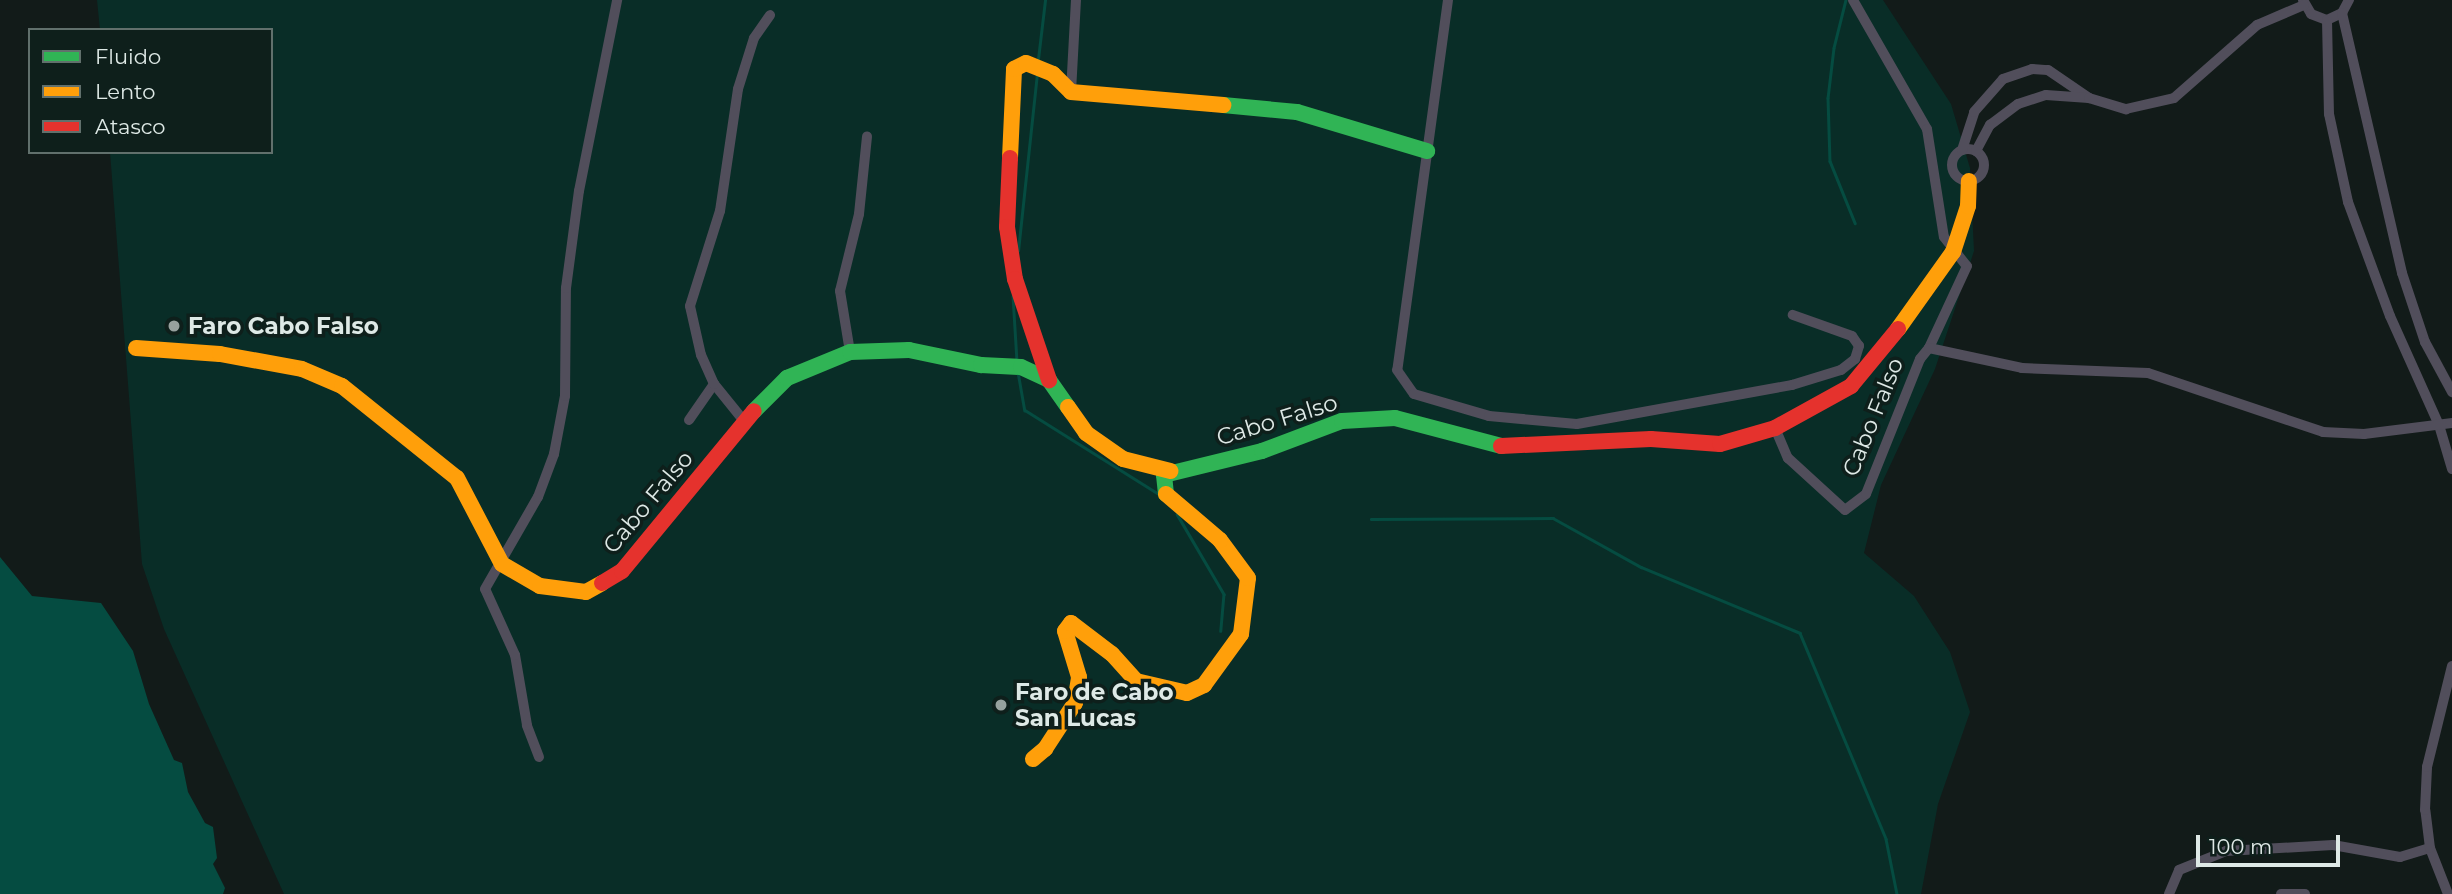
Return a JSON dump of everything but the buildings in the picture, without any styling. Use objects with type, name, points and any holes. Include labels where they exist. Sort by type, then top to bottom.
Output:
[{"type":"street","points":[[539,757],[527,725],[515,655],[485,589],[489,576],[502,564],[538,497],[554,454],[565,396],[566,288],[579,191],[617,0]]},
{"type":"street","points":[[1071,92],[1076,0]]},
{"type":"street","points":[[1448,0],[1397,370],[1414,394],[1489,416],[1577,425],[1792,384],[1841,370],[1855,359],[1859,346],[1852,336],[1793,316]]},
{"type":"street","points":[[1853,0],[1927,129],[1939,218],[1954,252],[1967,267],[1929,348]]},
{"type":"street","points":[[1775,428],[1851,386],[1916,308],[1954,252],[1968,206],[1969,181],[1983,169],[1976,152],[1990,125],[2018,104],[2046,95],[2089,98],[2126,109],[2160,104],[2184,92],[2257,25],[2304,3],[2316,17],[2327,20],[2342,13],[2350,0]]},
{"type":"street","points":[[2342,13],[2402,273],[2425,342],[2452,392]]},
{"type":"street","points":[[744,421],[714,384],[701,355],[690,306],[720,211],[738,89],[754,38],[770,15]]},
{"type":"street","points":[[2327,20],[2329,114],[2348,202],[2390,316],[2439,425],[2452,469]]},
{"type":"street","points":[[1049,380],[1015,279],[1007,227],[1014,69],[1027,63],[1038,66],[1054,74],[1071,92],[1297,112],[1427,151]]},
{"type":"street","points":[[1969,181],[1953,171],[1954,156],[1962,150],[1974,112],[2003,79],[2032,69],[2048,70],[2067,80],[2089,98]]},
{"type":"street","points":[[2066,98],[2067,80]]},
{"type":"street","points":[[1974,112],[1990,125]]},
{"type":"street","points":[[850,352],[840,291],[859,214],[867,136]]},
{"type":"street","points":[[1962,150],[1976,152]]},
{"type":"street","points":[[1021,367],[1035,356],[1037,346]]},
{"type":"street","points":[[136,348],[220,354],[302,369],[342,386],[457,478],[502,564]]},
{"type":"street","name":"Cabo Falso","points":[[502,564],[540,586],[586,592],[622,571],[744,421],[787,378],[850,352],[909,350],[981,365],[1021,367],[1049,380],[1086,433],[1123,459],[1170,471],[1262,451],[1342,421],[1395,418],[1498,446],[1532,447],[1651,439],[1720,444],[1775,428],[1788,458],[1814,486],[1845,510],[1856,506],[1866,494],[1920,359],[1929,348],[2022,368],[2148,373],[2323,432],[2364,434],[2452,424]]},
{"type":"street","points":[[689,419],[714,384]]},
{"type":"street","points":[[1033,759],[1045,749],[1075,703],[1079,677],[1065,631],[1071,624],[1112,654],[1136,681],[1167,691],[1187,693],[1205,685],[1236,645],[1243,628],[1248,578],[1220,540],[1165,493],[1162,478],[1170,471]]},
{"type":"street","points":[[2448,894],[2430,848],[2425,810],[2427,767],[2452,666]]},
{"type":"street","points":[[2169,894],[2179,870],[2226,851],[2333,845],[2400,857],[2430,848]]},
{"type":"street","points":[[2281,894],[2305,894]]},
{"type":"shaded area","points":[[97,0],[1883,0],[1951,104],[1970,168],[1974,251],[1935,369],[1881,485],[1864,553],[1914,596],[1950,652],[1970,712],[1938,804],[1921,894],[284,894],[164,629],[142,564],[110,154],[273,154],[273,28],[100,28]]},
{"type":"shaded area","points":[[0,557],[32,596],[101,603],[133,651],[149,704],[174,760],[182,763],[188,792],[205,823],[213,827],[217,858],[213,864],[225,888],[223,894],[0,894]]},
{"type":"waterway","points":[[1038,59],[1045,0]]},
{"type":"waterway","points":[[1846,0],[1834,48],[1828,98],[1830,161],[1855,223]]},
{"type":"waterway","points":[[1018,251],[1037,73]]},
{"type":"waterway","points":[[1013,296],[1017,362]]},
{"type":"waterway","points":[[1018,372],[1025,410],[1159,494]]},
{"type":"waterway","points":[[1177,514],[1224,594],[1221,631]]},
{"type":"waterway","points":[[1371,519],[1553,518],[1641,567],[1800,633],[1886,839],[1897,894]]},
{"type":"traffic: fast","points":[[1223,105],[1297,112],[1427,151]]},
{"type":"traffic: fast","points":[[754,411],[787,378],[850,352],[909,350],[981,365],[1021,367],[1049,380],[1068,407]]},
{"type":"traffic: fast","points":[[1166,494],[1164,475],[1262,451],[1342,421],[1395,418],[1501,446]]},
{"type":"traffic: slow","points":[[1010,158],[1014,69],[1026,63],[1053,74],[1071,92],[1223,105]]},
{"type":"traffic: slow","points":[[1898,329],[1953,252],[1968,206],[1969,181]]},
{"type":"traffic: slow","points":[[136,348],[220,354],[302,369],[342,386],[457,478],[502,564],[540,586],[586,592],[602,583]]},
{"type":"traffic: slow","points":[[1068,407],[1086,433],[1123,459],[1170,471]]},
{"type":"traffic: slow","points":[[1033,759],[1045,749],[1075,703],[1079,677],[1065,631],[1071,623],[1112,654],[1136,681],[1187,693],[1204,685],[1241,634],[1248,578],[1220,540],[1166,494]]},
{"type":"traffic: jam","points":[[1010,158],[1007,227],[1015,279],[1049,380]]},
{"type":"traffic: jam","points":[[1501,446],[1651,439],[1720,444],[1775,428],[1851,386],[1898,329]]},
{"type":"traffic: jam","points":[[602,583],[622,571],[754,411]]},
{"type":"place","name":"Faro Cabo Falso","points":[[174,326]]},
{"type":"place","name":"Faro de Cabo San Lucas","points":[[1001,705]]}]
